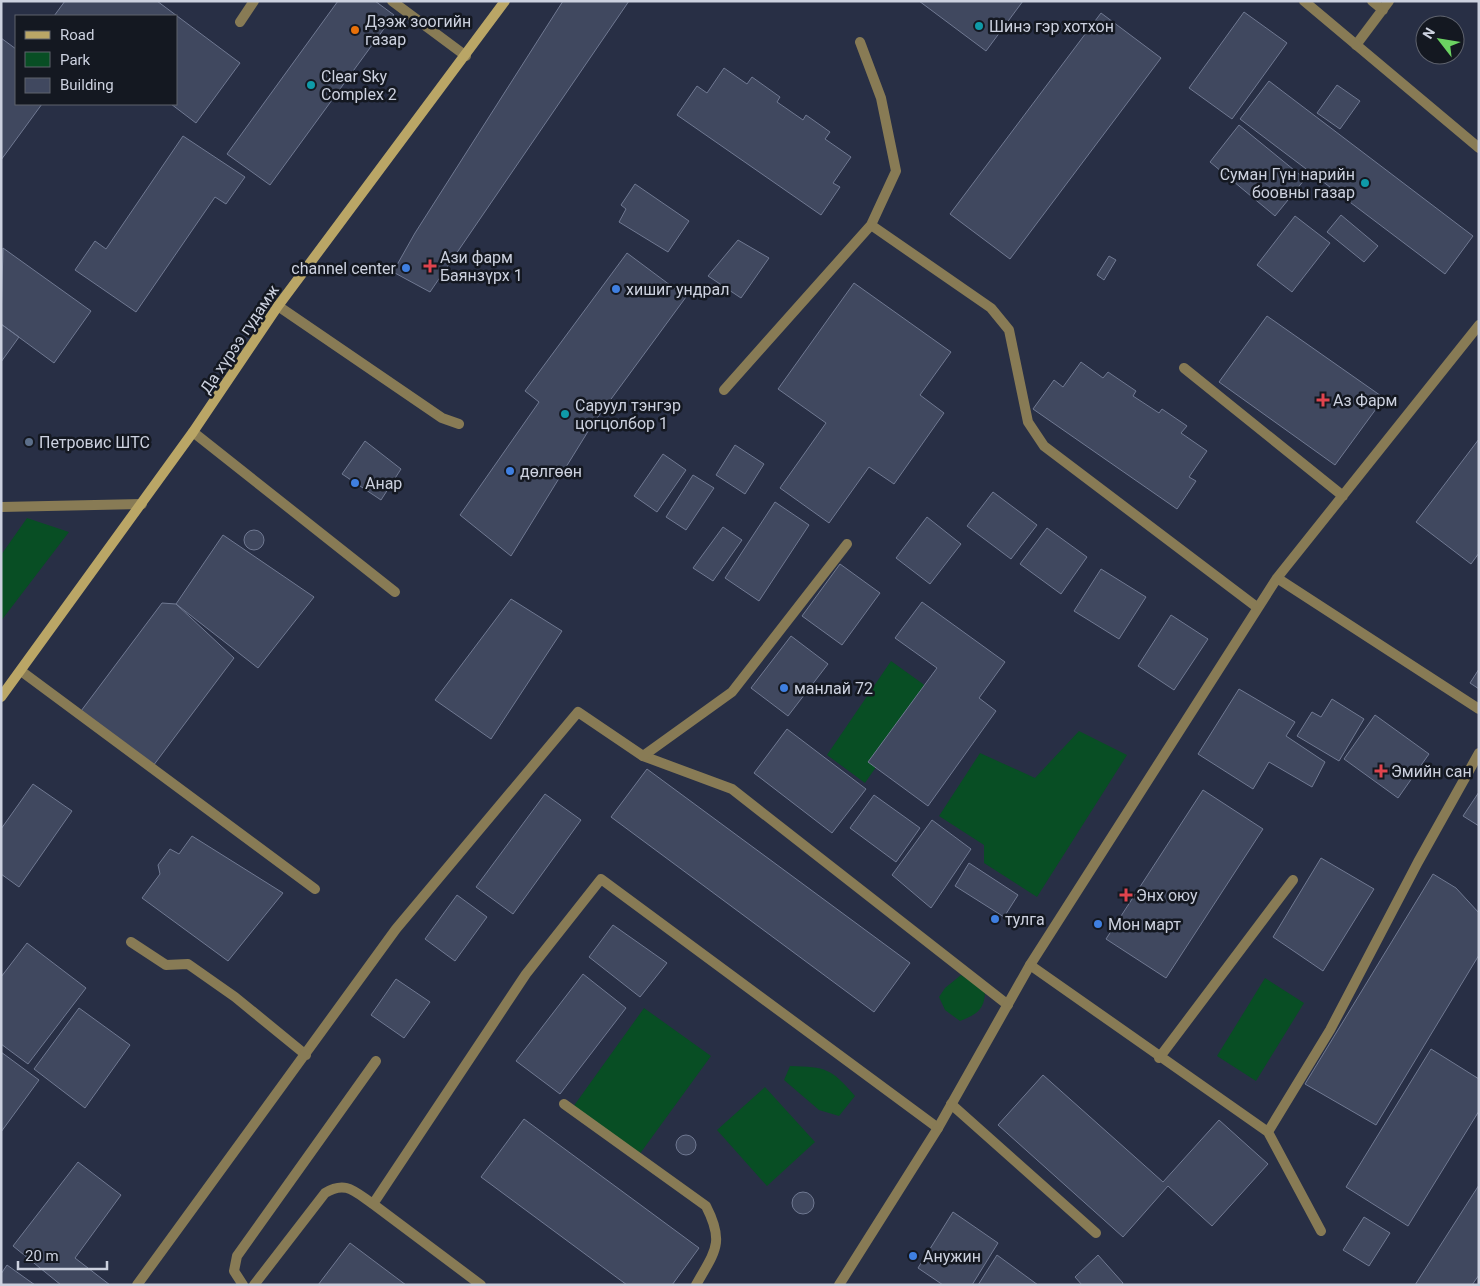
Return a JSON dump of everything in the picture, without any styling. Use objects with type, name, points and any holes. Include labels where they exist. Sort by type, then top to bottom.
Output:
[{"type":"main road","name":"Да хүрээ гудамж","points":[[1,697],[194,432],[278,306],[466,56],[505,1]]},
{"type":"street","points":[[240,22],[254,1]]},
{"type":"street","points":[[392,1],[466,56]]},
{"type":"street","points":[[1304,1],[1479,148]]},
{"type":"street","points":[[1372,1],[1382,10]]},
{"type":"street","points":[[1356,45],[1389,1]]},
{"type":"street","points":[[724,390],[871,224],[896,171],[881,98],[860,42]]},
{"type":"street","points":[[871,224],[991,308],[1009,330],[1028,422],[1044,446],[1258,608]]},
{"type":"street","points":[[278,306],[442,418],[459,424]]},
{"type":"street","points":[[839,1285],[938,1128],[1030,965],[1277,578],[1479,326]]},
{"type":"street","points":[[1184,368],[1343,496]]},
{"type":"street","points":[[194,432],[395,592]]},
{"type":"street","points":[[1,507],[142,504]]},
{"type":"street","points":[[643,756],[732,692],[847,544]]},
{"type":"street","points":[[1277,578],[1479,709]]},
{"type":"street","points":[[21,671],[316,889]]},
{"type":"street","points":[[137,1285],[396,929],[578,712],[643,756],[732,789],[1008,1004]]},
{"type":"street","points":[[1268,1132],[1330,1030],[1418,862],[1479,753]]},
{"type":"street","points":[[373,1204],[526,974],[601,878],[938,1128]]},
{"type":"street","points":[[1159,1058],[1293,880]]},
{"type":"street","points":[[131,942],[166,965],[188,964],[235,997],[306,1055]]},
{"type":"street","points":[[1030,965],[1159,1058],[1268,1132],[1321,1231]]},
{"type":"street","points":[[243,1285],[234,1270],[237,1256],[376,1061]]},
{"type":"street","points":[[564,1104],[706,1206],[716,1226],[715,1250],[696,1285]]},
{"type":"street","points":[[951,1104],[1096,1233]]},
{"type":"street","points":[[254,1285],[325,1193],[335,1187],[347,1187],[373,1204],[482,1285]]},
{"type":"green space","points":[[27,518],[69,532],[1,621],[1,555]]},
{"type":"green space","points":[[891,661],[930,689],[865,783],[827,755]]},
{"type":"green space","points":[[1079,731],[1127,755],[1037,897],[984,863],[984,845],[939,816],[980,753],[1035,778]]},
{"type":"green space","points":[[961,975],[985,990],[985,997],[979,1010],[960,1021],[945,1010],[939,997],[945,988]]},
{"type":"green space","points":[[1265,978],[1304,1003],[1256,1081],[1217,1056]]},
{"type":"green space","points":[[644,1008],[711,1056],[639,1155],[573,1107]]},
{"type":"green space","points":[[790,1066],[812,1067],[827,1071],[840,1080],[855,1096],[839,1116],[819,1110],[784,1080]]},
{"type":"green space","points":[[765,1087],[815,1142],[767,1186],[717,1130]]},
{"type":"building","points":[[65,1],[157,1],[176,15],[55,15]]},
{"type":"building","name":"Clear Sky Complex 2","points":[[338,1],[375,1],[394,15],[270,185],[227,154]]},
{"type":"building","points":[[563,1],[629,1],[430,292],[393,272],[415,233]]},
{"type":"building","name":"Шинэ гэр хотхон","points":[[919,1],[1023,1],[986,51]]},
{"type":"building","points":[[1244,12],[1287,43],[1232,119],[1189,88]]},
{"type":"building","points":[[1101,13],[1161,58],[1010,259],[950,214]]},
{"type":"building","points":[[178,17],[240,63],[196,123],[172,105],[178,105]]},
{"type":"building","points":[[1,38],[15,48],[15,105],[41,105],[1,160]]},
{"type":"building","points":[[724,68],[747,84],[752,77],[780,97],[777,102],[803,120],[806,115],[830,132],[825,139],[851,157],[833,183],[840,187],[821,215],[677,115],[697,86],[707,93]]},
{"type":"building","name":"Суман Гүн нарийн боовны газар","points":[[1269,81],[1473,236],[1445,274],[1240,119]]},
{"type":"building","points":[[1337,85],[1360,101],[1340,129],[1317,113]]},
{"type":"building","points":[[1239,125],[1305,179],[1275,216],[1210,162]]},
{"type":"building","points":[[183,136],[245,177],[226,204],[215,197],[136,312],[75,270],[95,241],[106,249]]},
{"type":"building","points":[[635,184],[689,221],[668,252],[619,222],[626,209],[621,205]]},
{"type":"building","points":[[1341,215],[1378,246],[1364,262],[1327,232]]},
{"type":"building","points":[[1295,216],[1330,243],[1292,292],[1257,265]]},
{"type":"building","points":[[738,240],[769,258],[741,298],[708,276]]},
{"type":"building","points":[[3,248],[91,311],[54,363],[1,324]]},
{"type":"building","name":"Саруул тэнгэр цогцолбор 1","points":[[627,253],[686,297],[592,425],[511,556],[460,515],[539,402],[525,391]]},
{"type":"building","points":[[1109,256],[1116,260],[1104,280],[1097,275]]},
{"type":"building","points":[[854,283],[951,352],[920,395],[944,413],[894,484],[869,467],[829,523],[780,488],[826,423],[778,389]]},
{"type":"building","points":[[1267,316],[1384,398],[1335,465],[1219,382]]},
{"type":"building","points":[[1,324],[19,337],[1,362]]},
{"type":"building","points":[[1081,362],[1103,378],[1108,372],[1136,391],[1133,396],[1159,413],[1162,409],[1187,426],[1181,433],[1207,451],[1189,477],[1196,481],[1177,509],[1033,409],[1054,380],[1063,387]]},
{"type":"building","points":[[1479,439],[1479,553],[1471,564],[1416,522]]},
{"type":"building","points":[[365,441],[401,469],[381,500],[342,474]]},
{"type":"building","points":[[735,445],[764,464],[745,494],[716,475]]},
{"type":"building","points":[[663,454],[686,470],[657,512],[634,496]]},
{"type":"building","points":[[693,475],[714,488],[686,530],[666,517]]},
{"type":"building","points":[[993,492],[1037,525],[1011,559],[967,526]]},
{"type":"building","points":[[775,502],[809,525],[759,601],[725,578]]},
{"type":"building","points":[[927,517],[961,544],[930,584],[896,558]]},
{"type":"building","points":[[723,527],[742,540],[713,581],[693,568]]},
{"type":"building","points":[[1047,528],[1087,557],[1061,594],[1020,564]]},
{"type":"building","points":[[254,530],[261,533],[264,540],[261,547],[254,550],[247,547],[244,540],[247,533]]},
{"type":"building","points":[[223,535],[314,597],[258,668],[176,604]]},
{"type":"building","points":[[840,564],[880,593],[842,645],[802,616]]},
{"type":"building","points":[[1101,569],[1146,597],[1119,639],[1074,611]]},
{"type":"building","points":[[511,599],[562,631],[491,739],[435,700]]},
{"type":"building","points":[[922,602],[1005,662],[979,698],[996,711],[928,806],[868,762],[937,668],[895,638]]},
{"type":"building","points":[[162,603],[176,604],[234,658],[153,766],[81,711]]},
{"type":"building","points":[[1171,615],[1208,639],[1174,690],[1138,666]]},
{"type":"building","points":[[791,636],[828,664],[788,716],[751,688]]},
{"type":"building","points":[[1479,669],[1479,689],[1470,683]]},
{"type":"building","points":[[1239,689],[1295,722],[1286,736],[1325,762],[1312,787],[1269,762],[1253,789],[1198,754]]},
{"type":"building","points":[[1332,699],[1364,719],[1339,761],[1297,736],[1312,712],[1321,717]]},
{"type":"building","points":[[1375,715],[1429,754],[1398,798],[1344,759]]},
{"type":"building","points":[[787,729],[866,789],[832,833],[754,773]]},
{"type":"building","points":[[647,769],[910,963],[874,1012],[611,817]]},
{"type":"building","points":[[33,784],[72,811],[19,887],[1,874],[1,829]]},
{"type":"building","points":[[1203,790],[1263,829],[1166,978],[1106,939]]},
{"type":"building","points":[[1479,792],[1479,826],[1463,816]]},
{"type":"building","points":[[545,794],[581,820],[513,914],[476,887]]},
{"type":"building","points":[[874,795],[920,828],[896,862],[850,828]]},
{"type":"building","points":[[932,820],[971,849],[931,908],[892,875]]},
{"type":"building","points":[[192,836],[283,893],[228,961],[142,898],[160,874],[158,865],[170,849],[179,854]]},
{"type":"building","points":[[1321,858],[1374,889],[1323,971],[1273,937]]},
{"type":"building","points":[[969,863],[1018,895],[1004,917],[955,886]]},
{"type":"building","points":[[1433,874],[1456,888],[1479,913],[1479,955],[1376,1125],[1305,1084]]},
{"type":"building","points":[[457,895],[487,917],[455,961],[425,939]]},
{"type":"building","points":[[613,925],[667,963],[640,997],[589,957]]},
{"type":"building","points":[[27,943],[86,988],[28,1064],[1,1044],[1,977]]},
{"type":"building","points":[[583,974],[626,1008],[560,1094],[516,1061]]},
{"type":"building","points":[[396,979],[430,1002],[404,1038],[371,1015]]},
{"type":"building","points":[[79,1008],[130,1045],[85,1108],[34,1069]]},
{"type":"building","points":[[1431,1049],[1479,1079],[1479,1111],[1408,1226],[1346,1187]]},
{"type":"building","points":[[1,1052],[39,1080],[1,1132]]},
{"type":"building","points":[[1043,1075],[1163,1182],[1219,1120],[1268,1164],[1212,1226],[1168,1186],[1123,1237],[998,1125]]},
{"type":"building","points":[[524,1119],[699,1248],[672,1285],[627,1285],[481,1177]]},
{"type":"building","points":[[682,1135],[690,1135],[696,1141],[696,1149],[690,1155],[682,1155],[676,1149],[676,1141]]},
{"type":"building","points":[[78,1162],[121,1195],[75,1258],[110,1285],[61,1285],[13,1246]]},
{"type":"building","points":[[1479,1185],[1479,1275],[1472,1285],[1415,1285]]},
{"type":"building","points":[[803,1192],[811,1195],[814,1203],[811,1211],[803,1214],[795,1211],[792,1203],[795,1195]]},
{"type":"building","points":[[953,1212],[998,1243],[972,1285],[943,1285],[918,1268]]},
{"type":"building","points":[[1364,1217],[1390,1233],[1369,1266],[1343,1250]]},
{"type":"building","points":[[350,1243],[406,1285],[318,1285]]},
{"type":"building","points":[[997,1255],[1038,1285],[978,1285]]},
{"type":"building","points":[[1098,1255],[1123,1283],[1122,1285],[1082,1285],[1075,1277]]},
{"type":"building","points":[[7,1265],[35,1285],[1,1285],[1,1274]]},
{"type":"place","name":"Шинэ гэр хотхон","points":[[979,26]]},
{"type":"place","name":"Дээж зоогийн газар","points":[[355,30]]},
{"type":"place","name":"Clear Sky Complex 2","points":[[311,85]]},
{"type":"place","name":"Суман Гүн нарийн боовны газар","points":[[1365,183]]},
{"type":"place","name":"Ази фарм Баянзүрх 1","points":[[430,266]]},
{"type":"place","name":"channel center","points":[[406,268]]},
{"type":"place","name":"хишиг ундрал","points":[[616,289]]},
{"type":"place","name":"Аз Фарм","points":[[1323,400]]},
{"type":"place","name":"Саруул тэнгэр цогцолбор 1","points":[[565,414]]},
{"type":"place","name":"Петровис ШТС","points":[[29,442]]},
{"type":"place","name":"дөлгөөн","points":[[510,471]]},
{"type":"place","name":"Анар","points":[[355,483]]},
{"type":"place","name":"манлай 72","points":[[784,688]]},
{"type":"place","name":"Эмийн сан","points":[[1381,771]]},
{"type":"place","name":"Энх оюу","points":[[1126,895]]},
{"type":"place","name":"тулга","points":[[995,919]]},
{"type":"place","name":"Мон март","points":[[1098,924]]},
{"type":"place","name":"Анужин","points":[[913,1256]]}]
